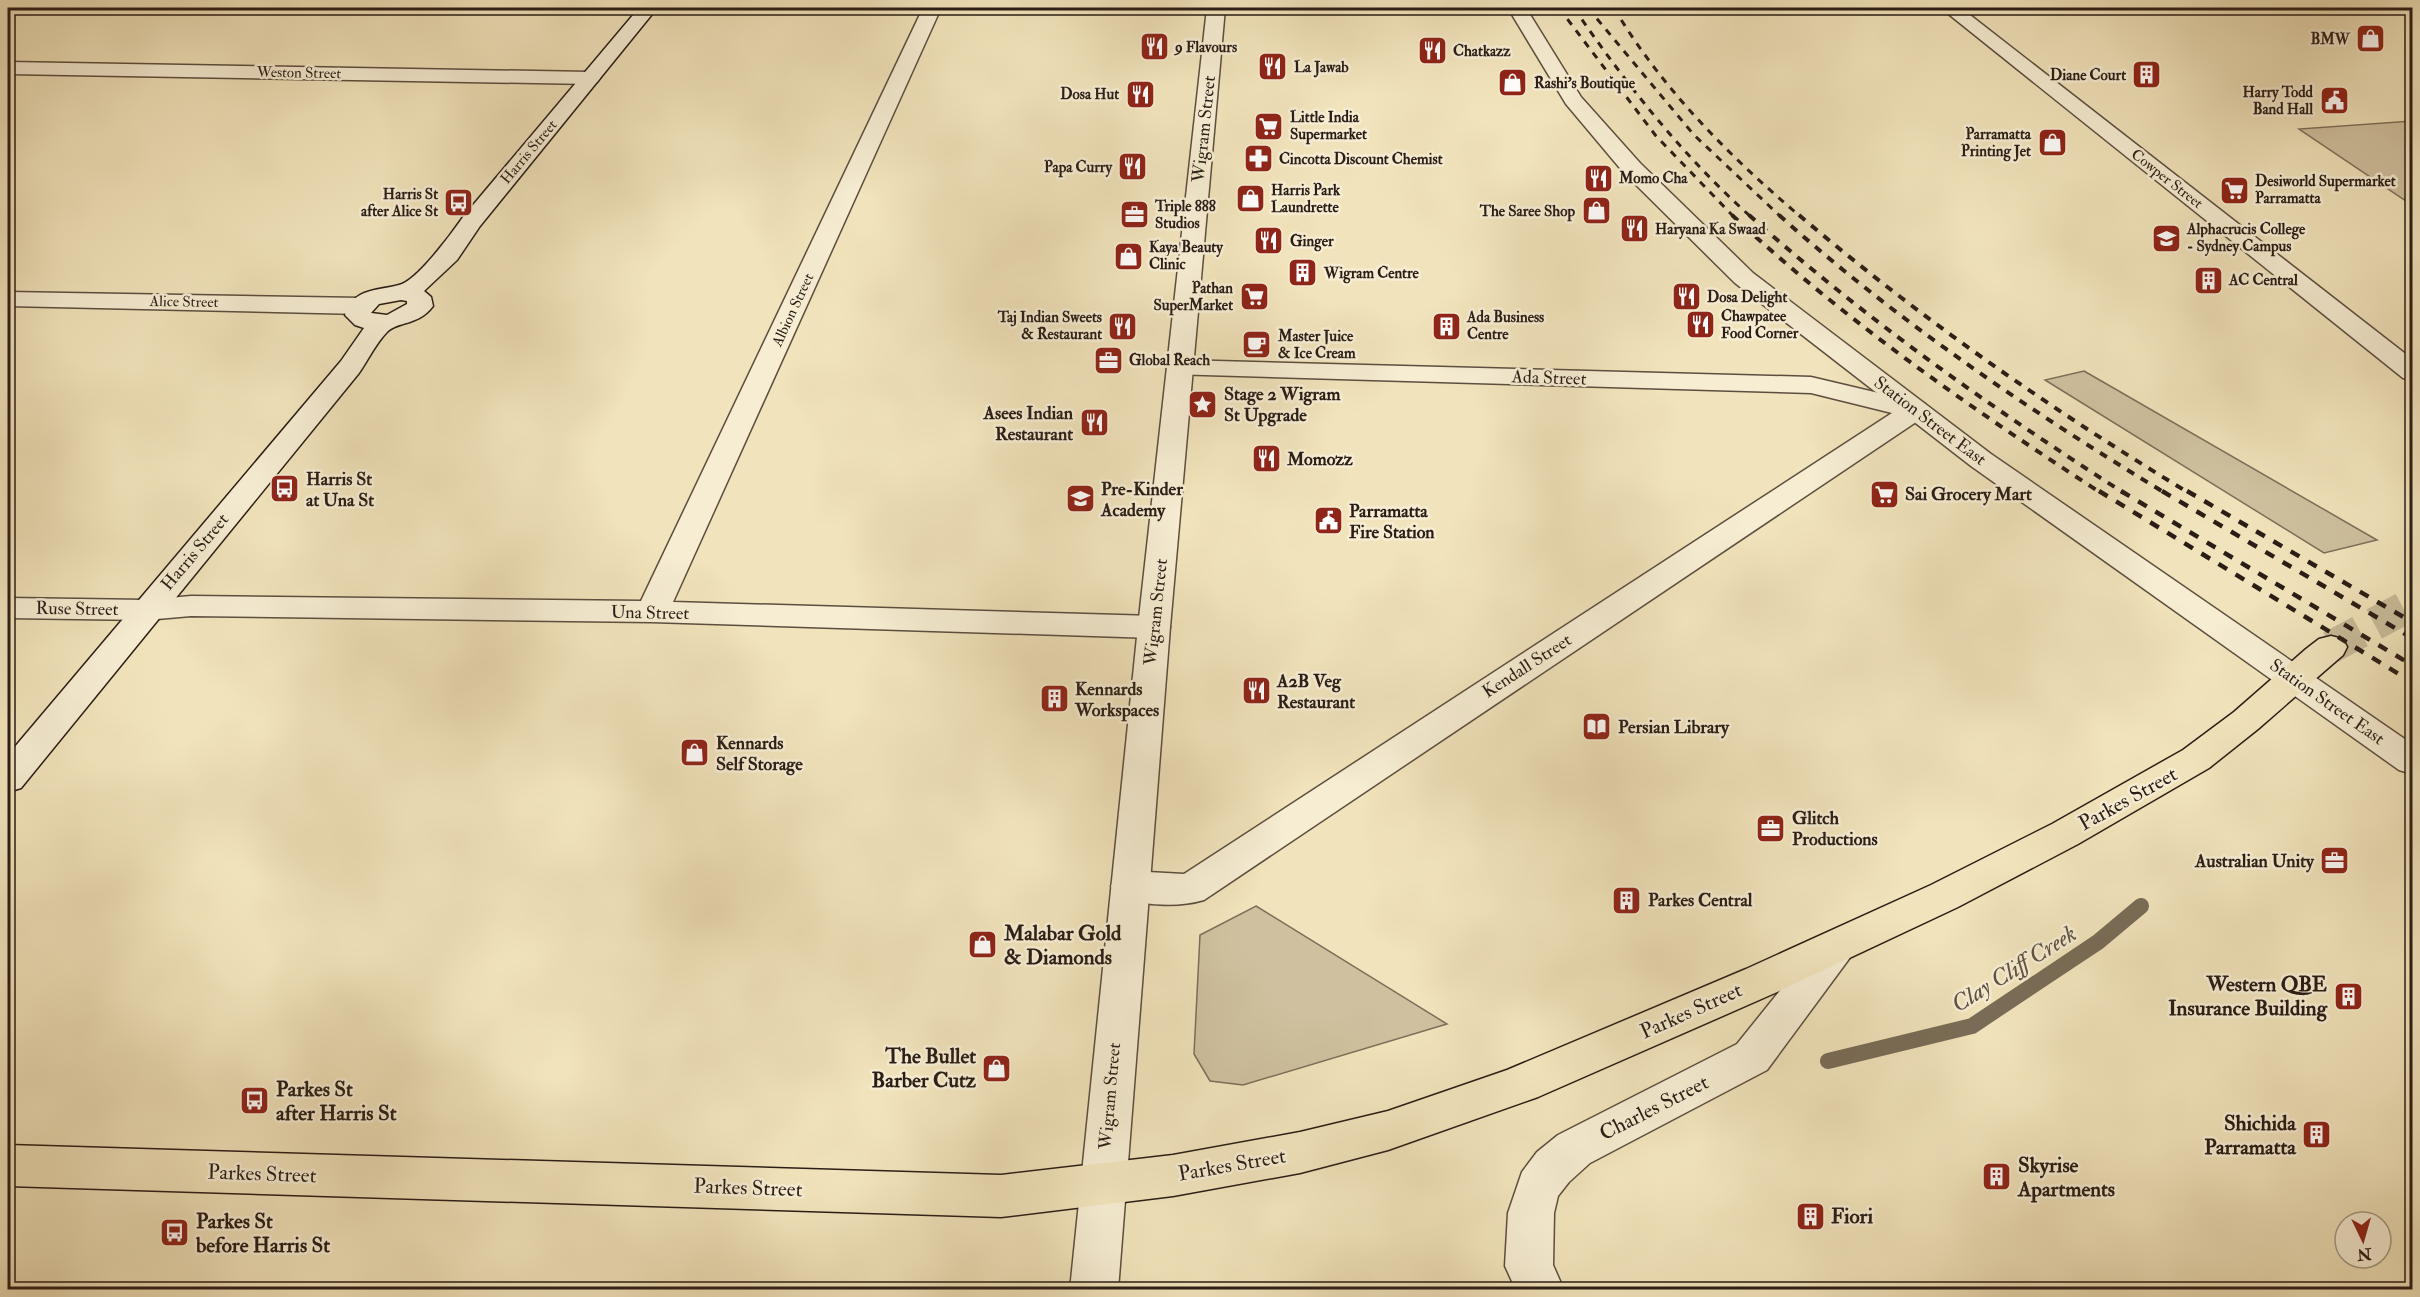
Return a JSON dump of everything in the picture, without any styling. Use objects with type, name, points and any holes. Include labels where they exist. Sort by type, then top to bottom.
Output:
[{"type":"main road","name":"Parkes Street","points":[[8,1166],[1001,1196],[1103,1186],[1250,1164],[1344,1142],[1445,1113],[1623,1041],[1904,917],[2100,816],[2188,765],[2259,710],[2331,647]]},
{"type":"street","name":"Harris Street","points":[[407,293],[449,255],[471,222],[648,8]]},
{"type":"street","name":"Albion Street","points":[[652,612],[932,8]]},
{"type":"street","name":"Wigram Street","points":[[1094,1290],[1154,627],[1216,8]]},
{"type":"street","name":"Station Street East","points":[[1517,8],[1573,100],[1632,168],[1744,278],[1990,467],[2412,761]]},
{"type":"street","name":"Cowper Street","points":[[1950,8],[2412,372]]},
{"type":"street","name":"Weston Street","points":[[8,68],[590,78]]},
{"type":"street","name":"Alice Street","points":[[8,299],[371,314],[400,319],[420,306],[419,297],[407,293]]},
{"type":"street","name":"Harris Street","points":[[8,779],[350,367],[371,314]]},
{"type":"street","name":"Ada Street","points":[[1180,368],[1811,385],[1915,410]]},
{"type":"street","name":"Kendall Street","points":[[1130,886],[1190,889],[1915,410]]},
{"type":"street","name":"Una Street","points":[[146,610],[191,606],[652,612],[1154,627]]},
{"type":"street","name":"Ruse Street","points":[[8,608],[146,610]]},
{"type":"street","name":"Charles Street","points":[[1540,1290],[1529,1266],[1531,1213],[1538,1187],[1553,1167],[1574,1149],[1752,1057],[1837,948]]},
{"type":"shaded area","points":[[2412,121],[2412,205],[2299,129]]},
{"type":"shaded area","points":[[2084,371],[2377,540],[2324,553],[2045,380]]},
{"type":"shaded area","points":[[1256,906],[1447,1024],[1243,1085],[1210,1081],[1194,1054],[1200,935]]},
{"type":"waterway","name":"Clay Cliff Creek","points":[[1828,1061],[1972,1026],[2098,942],[2141,906]]},
{"type":"tunnel","points":[[2331,647],[2412,604]]},
{"type":"railway","points":[[1559,8],[1656,136],[1733,216]]},
{"type":"railway","points":[[1574,8],[1614,64],[1678,144],[1751,217]]},
{"type":"railway","points":[[1588,8],[1694,135],[1781,217]]},
{"type":"railway","points":[[1614,8],[1653,66],[1698,120],[1748,170],[1801,217]]},
{"type":"railway","points":[[1749,215],[1838,290],[1931,362],[2026,429],[2124,493]]},
{"type":"railway","points":[[1779,215],[1870,292],[1917,328],[2064,430],[2165,493]]},
{"type":"railway","points":[[1799,215],[1892,291],[1988,362],[2087,429],[2189,493]]},
{"type":"railway","points":[[1733,216],[1819,291],[1910,362],[2101,493]]},
{"type":"railway","points":[[2099,491],[2412,682]]},
{"type":"railway","points":[[2121,491],[2412,665]]},
{"type":"railway","points":[[2162,491],[2412,638]]},
{"type":"railway","points":[[2187,491],[2412,622]]},
{"type":"place","name":"BMW","points":[[2371,39]]},
{"type":"place","name":"9 Flavours","points":[[1154,47]]},
{"type":"place","name":"Chatkazz","points":[[1432,51]]},
{"type":"place","name":"La Jawab","points":[[1273,67]]},
{"type":"place","name":"Diane Court","points":[[2147,75]]},
{"type":"place","name":"Rashi’s Boutique","points":[[1513,83]]},
{"type":"place","name":"Dosa Hut","points":[[1140,94]]},
{"type":"place","name":"Harry Todd Band Hall","points":[[2334,101]]},
{"type":"place","name":"Little India Supermarket","points":[[1269,126]]},
{"type":"place","name":"Parramatta Printing Jet","points":[[2052,143]]},
{"type":"place","name":"Cincotta Discount Chemist","points":[[1258,159]]},
{"type":"place","name":"Papa Curry","points":[[1133,167]]},
{"type":"place","name":"Momo Cha","points":[[1598,178]]},
{"type":"place","name":"Desiworld Supermarket Parramatta","points":[[2234,190]]},
{"type":"place","name":"Harris Park Laundrette","points":[[1250,199]]},
{"type":"place","name":"Harris St after Alice St","points":[[459,203]]},
{"type":"place","name":"The Saree Shop","points":[[1596,211]]},
{"type":"place","name":"Triple 888 Studios","points":[[1134,215]]},
{"type":"place","name":"Haryana Ka Swaad","points":[[1634,229]]},
{"type":"place","name":"Alphacrucis College - Sydney Campus","points":[[2166,238]]},
{"type":"place","name":"Ginger","points":[[1269,241]]},
{"type":"place","name":"Kaya Beauty Clinic","points":[[1128,256]]},
{"type":"place","name":"Wigram Centre","points":[[1303,273]]},
{"type":"place","name":"AC Central","points":[[2208,280]]},
{"type":"place","name":"Pathan SuperMarket","points":[[1254,297]]},
{"type":"place","name":"Dosa Delight","points":[[1686,297]]},
{"type":"place","name":"Chawpatee Food Corner","points":[[1700,325]]},
{"type":"place","name":"Taj Indian Sweets & Restaurant","points":[[1123,326]]},
{"type":"place","name":"Ada Business Centre","points":[[1446,326]]},
{"type":"place","name":"Master Juice & Ice Cream","points":[[1257,345]]},
{"type":"place","name":"Global Reach","points":[[1108,360]]},
{"type":"place","name":"Stage 2 Wigram St Upgrade","points":[[1203,404]]},
{"type":"place","name":"Asees Indian Restaurant","points":[[1094,423]]},
{"type":"place","name":"Momozz","points":[[1266,459]]},
{"type":"place","name":"Harris St at Una St","points":[[285,489]]},
{"type":"place","name":"Sai Grocery Mart","points":[[1884,494]]},
{"type":"place","name":"Pre-Kinder Academy","points":[[1080,499]]},
{"type":"place","name":"Parramatta Fire Station","points":[[1328,521]]},
{"type":"place","name":"A2B Veg Restaurant","points":[[1256,691]]},
{"type":"place","name":"Kennards Workspaces","points":[[1054,699]]},
{"type":"place","name":"Persian Library","points":[[1597,727]]},
{"type":"place","name":"Kennards Self Storage","points":[[695,753]]},
{"type":"place","name":"Glitch Productions","points":[[1771,828]]},
{"type":"place","name":"Australian Unity","points":[[2335,861]]},
{"type":"place","name":"Parkes Central","points":[[1627,900]]},
{"type":"place","name":"Malabar Gold & Diamonds","points":[[983,945]]},
{"type":"place","name":"Western QBE Insurance Building","points":[[2348,996]]},
{"type":"place","name":"The Bullet Barber Cutz","points":[[997,1068]]},
{"type":"place","name":"Parkes St after Harris St","points":[[255,1101]]},
{"type":"place","name":"Shichida Parramatta","points":[[2317,1135]]},
{"type":"place","name":"Skyrise Apartments","points":[[1997,1177]]},
{"type":"place","name":"Fiori","points":[[1810,1216]]},
{"type":"place","name":"Parkes St before Harris St","points":[[175,1233]]}]
